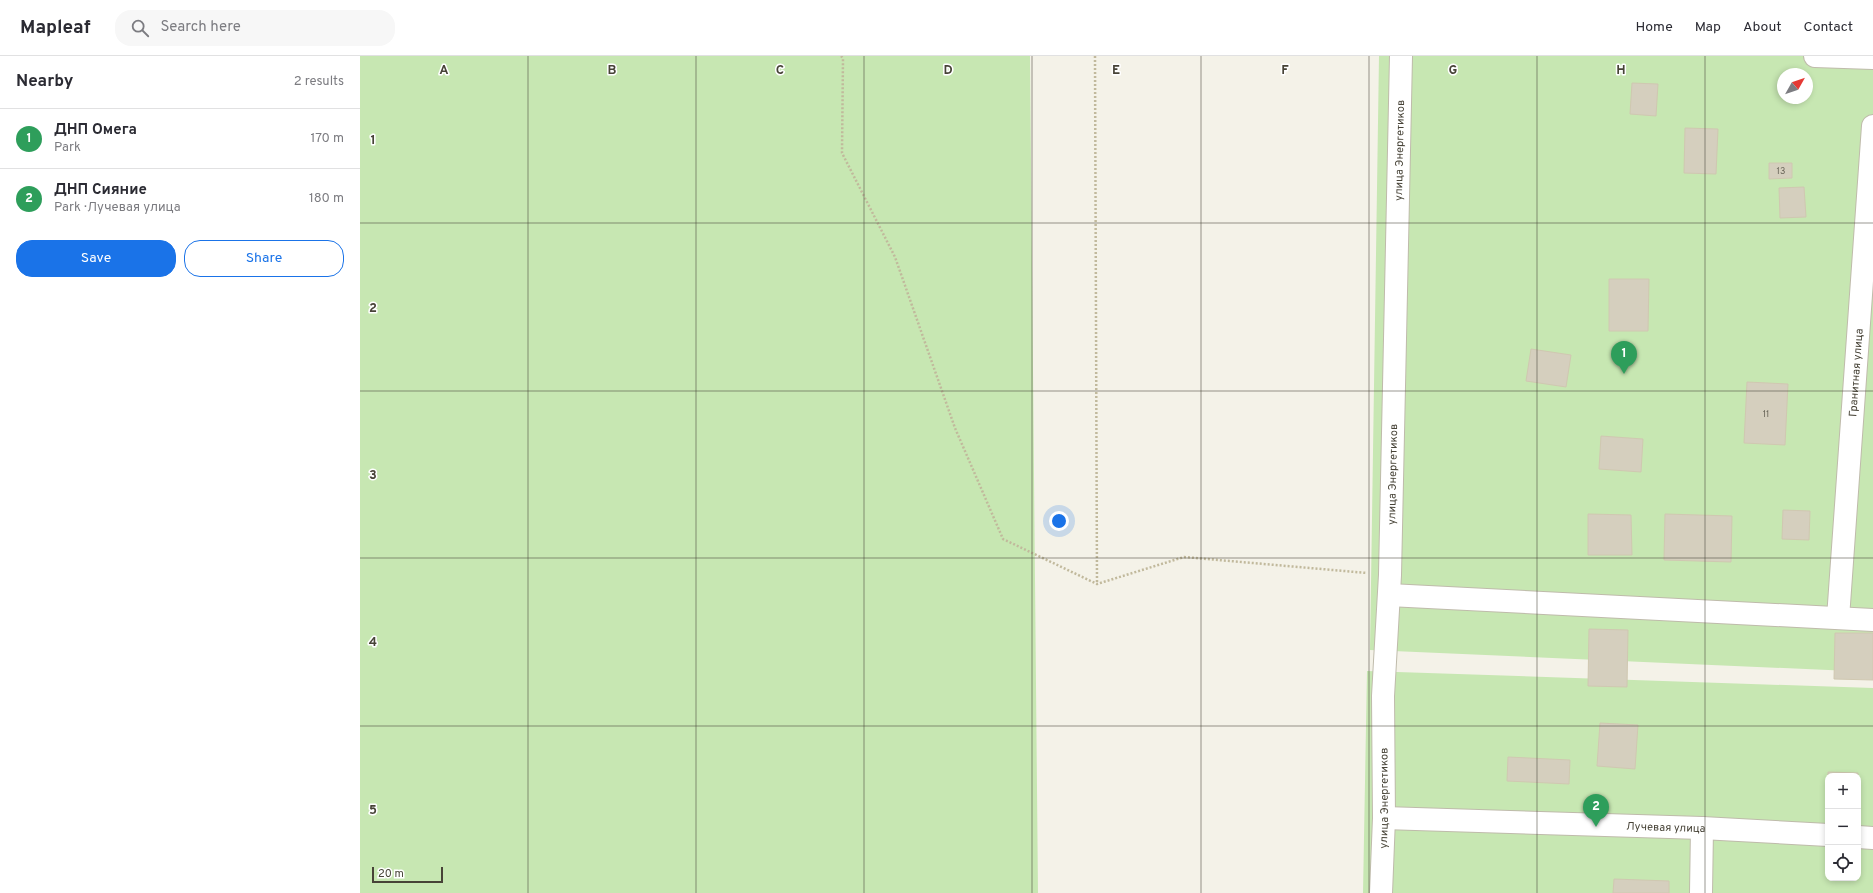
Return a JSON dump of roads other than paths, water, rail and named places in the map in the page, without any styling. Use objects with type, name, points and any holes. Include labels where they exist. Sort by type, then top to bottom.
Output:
[{"type":"street","name":"улица Энергетиков","points":[[1381,893],[1384,818],[1383,696],[1389,585],[1401,56]]},
{"type":"street","points":[[1815,56],[1873,58]]},
{"type":"street","name":"Гранитная улица","points":[[1838,618],[1873,126]]},
{"type":"street","points":[[1389,585],[1873,620]]},
{"type":"street","name":"Лучевая улица","points":[[1384,818],[1702,828],[1825,835]]},
{"type":"street","points":[[1701,893],[1702,828]]},
{"type":"street","points":[[1861,837],[1873,838]]},
{"type":"place","name":"ДНП Омега","points":[[1624,374]]},
{"type":"place","name":"ДНП Сияние","points":[[1596,827]]}]
